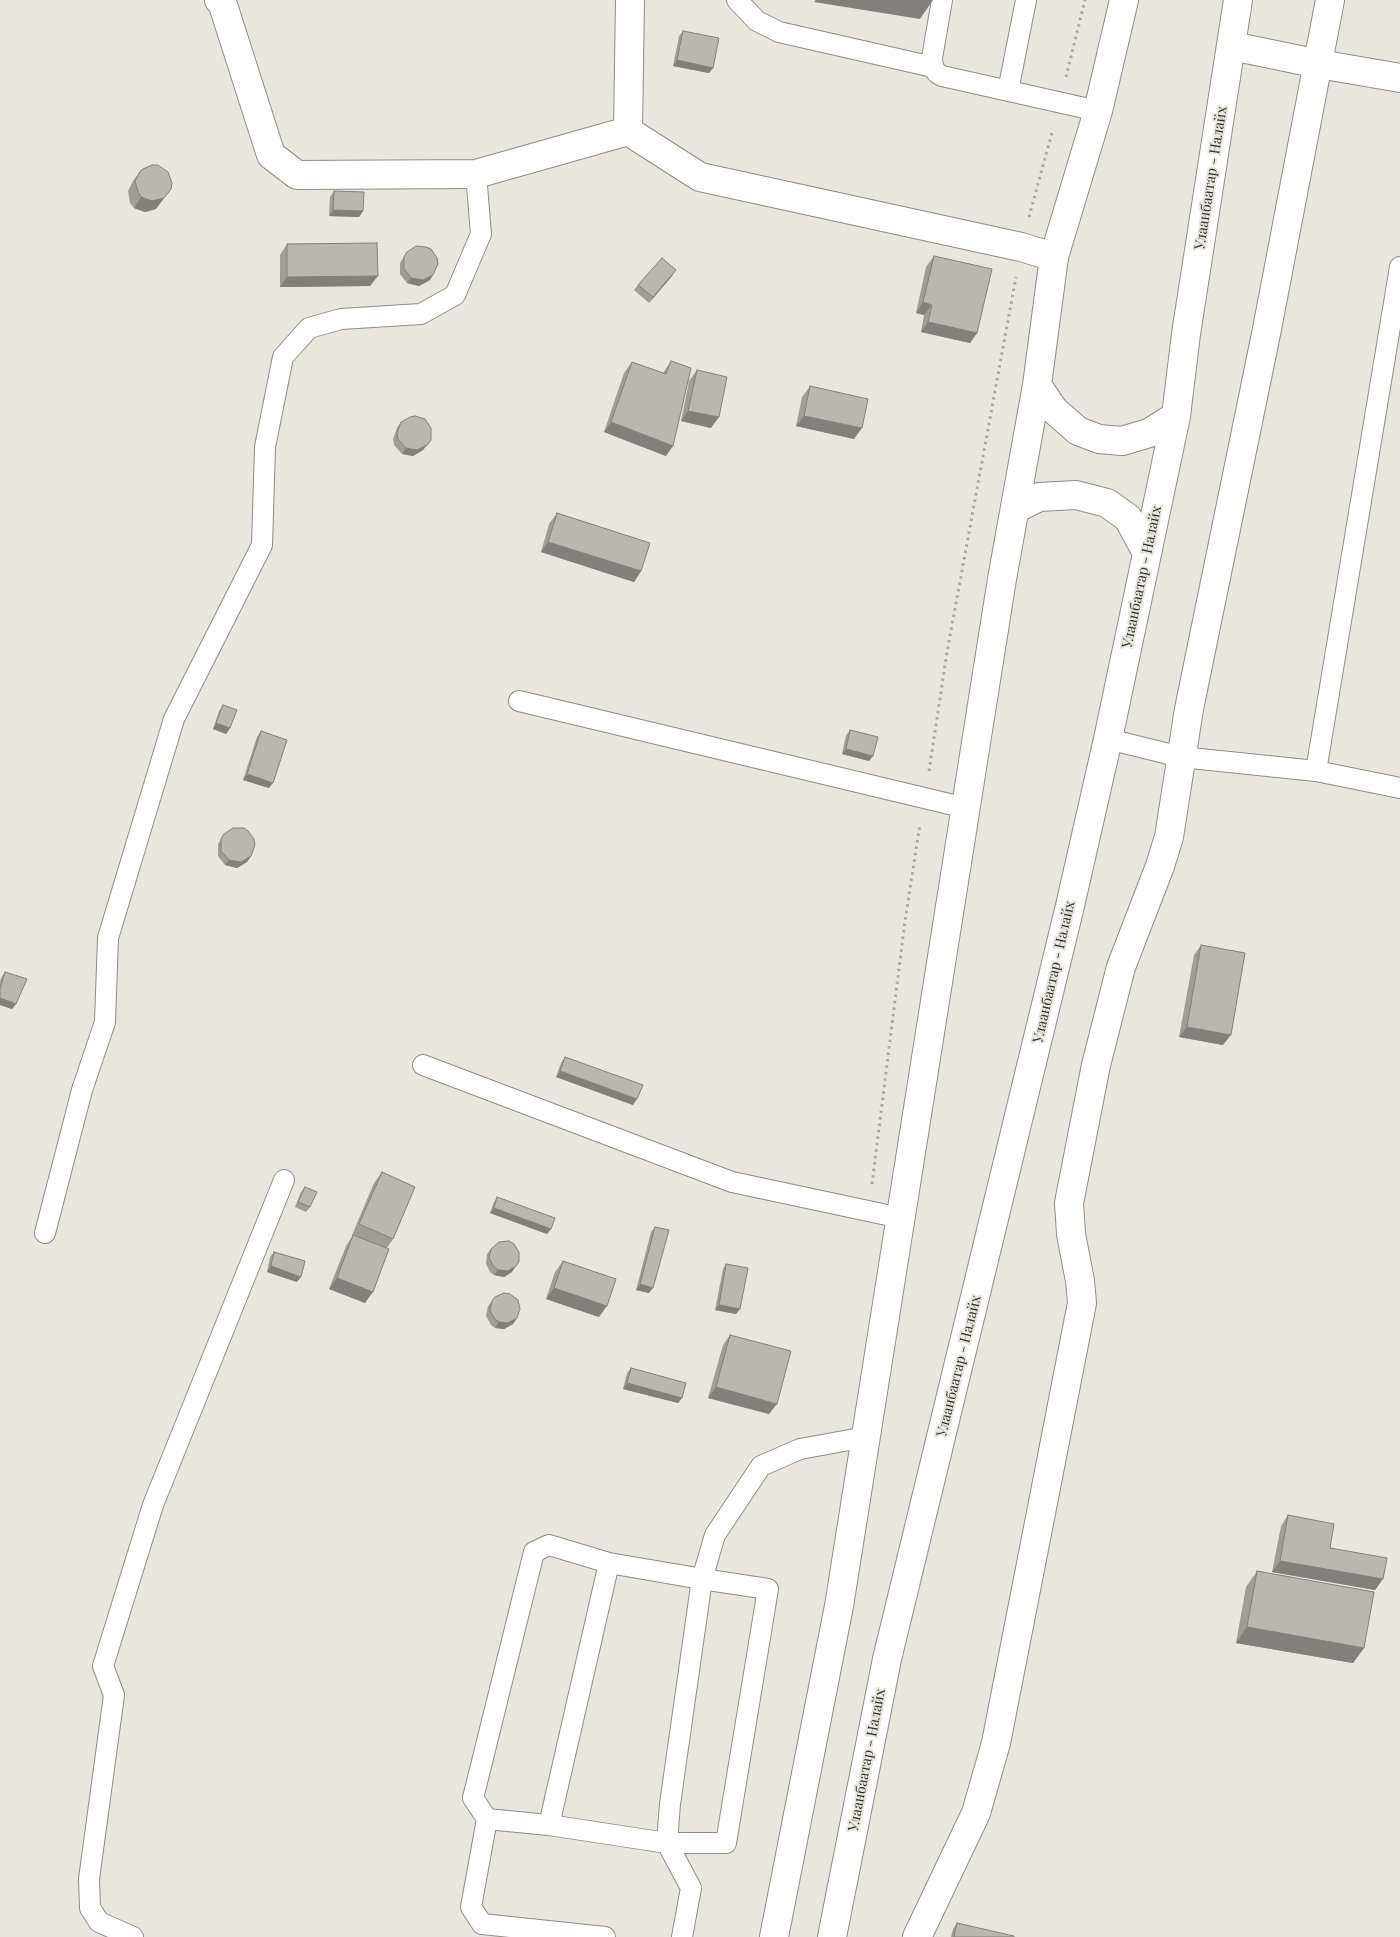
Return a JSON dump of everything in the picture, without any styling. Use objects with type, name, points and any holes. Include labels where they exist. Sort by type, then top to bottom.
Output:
[{"type":"main road","points":[[218,0],[222,2],[272,155],[297,175],[476,174],[628,131],[700,177],[1021,247],[1054,257]]},
{"type":"main road","points":[[628,131],[630,0]]},
{"type":"main road","points":[[774,1937],[839,1606],[966,808],[1015,510],[1038,385],[1054,257],[1098,112],[1124,0]]},
{"type":"main road","name":"Улаанбаатар - Налайх","points":[[832,1937],[887,1659],[1060,948],[1108,739],[1176,416],[1186,334],[1238,0]]},
{"type":"main road","points":[[917,1937],[976,1813],[996,1743],[1082,1303],[1068,1203],[1096,1065],[1121,967],[1169,838],[1189,709],[1267,329],[1330,0]]},
{"type":"main road","points":[[1232,46],[1400,78]]},
{"type":"main road","points":[[1038,385],[1054,410],[1078,431],[1099,439],[1122,441],[1149,433],[1176,416]]},
{"type":"main road","points":[[1015,510],[1039,497],[1076,495],[1107,503],[1128,518],[1147,554]]},
{"type":"lane","points":[[737,0],[757,21],[779,32],[933,67],[942,76],[1098,112]]},
{"type":"lane","points":[[933,67],[932,58],[942,0]]},
{"type":"lane","points":[[1008,91],[1026,0]]},
{"type":"lane","points":[[45,1234],[82,1090],[105,1022],[108,938],[174,719],[262,545],[265,447],[283,356],[309,328],[341,319],[421,314],[455,295],[481,234],[476,174]]},
{"type":"lane","points":[[1316,771],[1400,267]]},
{"type":"lane","points":[[519,701],[966,808]]},
{"type":"lane","points":[[1108,739],[1181,757],[1316,771],[1400,788]]},
{"type":"lane","points":[[423,1065],[732,1182],[901,1218]]},
{"type":"lane","points":[[133,1937],[99,1922],[90,1908],[88,1880],[114,1695],[103,1666],[153,1505],[284,1180]]},
{"type":"lane","points":[[682,1937],[692,1888],[667,1843],[670,1804],[702,1579],[716,1536],[761,1466],[800,1449],[866,1437]]},
{"type":"lane","points":[[487,1819],[549,1825],[667,1843],[726,1843],[768,1589],[609,1563],[549,1545],[534,1552],[473,1798],[487,1819],[470,1907],[482,1924],[605,1937]]},
{"type":"lane","points":[[549,1825],[609,1563]]},
{"type":"building","points":[[683,31],[719,38],[713,68],[677,60]]},
{"type":"building","points":[[152,165],[158,165],[168,172],[172,183],[171,189],[164,198],[152,201],[141,197],[135,181],[141,170]]},
{"type":"building","points":[[334,191],[364,192],[363,211],[333,210]]},
{"type":"building","points":[[377,243],[378,276],[287,277],[287,244]]},
{"type":"building","points":[[416,246],[431,249],[437,258],[438,264],[433,275],[423,280],[411,278],[404,269],[404,257],[407,252]]},
{"type":"building","points":[[934,256],[992,269],[977,333],[928,322],[932,305],[923,302]]},
{"type":"building","points":[[662,258],[676,270],[653,297],[638,285]]},
{"type":"building","points":[[671,361],[691,368],[673,446],[611,422],[632,362],[666,374]]},
{"type":"building","points":[[697,370],[727,377],[719,417],[688,411]]},
{"type":"building","points":[[810,386],[868,399],[862,428],[804,416]]},
{"type":"building","points":[[415,416],[425,419],[431,428],[431,440],[427,445],[417,450],[406,448],[398,439],[397,433],[401,422]]},
{"type":"building","points":[[557,513],[650,543],[641,571],[548,542]]},
{"type":"building","points":[[223,705],[237,710],[230,728],[216,723]]},
{"type":"building","points":[[850,730],[878,737],[873,756],[846,749]]},
{"type":"building","points":[[261,731],[287,740],[273,783],[247,774]]},
{"type":"building","points":[[233,828],[244,828],[254,839],[255,845],[251,856],[241,862],[229,860],[221,851],[221,839],[224,834]]},
{"type":"building","points":[[1201,945],[1245,953],[1231,1035],[1187,1027]]},
{"type":"building","points":[[5,972],[27,979],[16,1004],[0,998],[0,989]]},
{"type":"building","points":[[565,1057],[643,1085],[637,1099],[560,1071]]},
{"type":"building","points":[[382,1172],[415,1187],[393,1239],[359,1224]]},
{"type":"building","points":[[305,1187],[317,1192],[310,1207],[298,1202]]},
{"type":"building","points":[[497,1197],[555,1218],[551,1229],[494,1208]]},
{"type":"building","points":[[655,1227],[669,1230],[653,1288],[640,1284]]},
{"type":"building","points":[[353,1235],[389,1249],[373,1292],[337,1278]]},
{"type":"building","points":[[509,1241],[514,1244],[519,1252],[519,1262],[508,1271],[498,1270],[489,1258],[491,1249],[499,1242]]},
{"type":"building","points":[[274,1252],[305,1261],[301,1277],[271,1266]]},
{"type":"building","points":[[563,1261],[616,1279],[607,1306],[554,1288]]},
{"type":"building","points":[[726,1264],[748,1268],[740,1309],[719,1305]]},
{"type":"building","points":[[504,1293],[510,1294],[518,1300],[520,1309],[517,1318],[508,1323],[499,1322],[490,1311],[495,1297]]},
{"type":"building","points":[[730,1335],[791,1351],[777,1404],[716,1387]]},
{"type":"building","points":[[631,1368],[686,1383],[682,1398],[627,1383]]},
{"type":"building","points":[[1288,1515],[1334,1524],[1330,1548],[1387,1558],[1383,1579],[1280,1561]]},
{"type":"building","points":[[1257,1571],[1374,1592],[1364,1648],[1247,1627]]},
{"type":"building","points":[[957,1923],[1014,1936],[1014,1937],[954,1937]]}]
